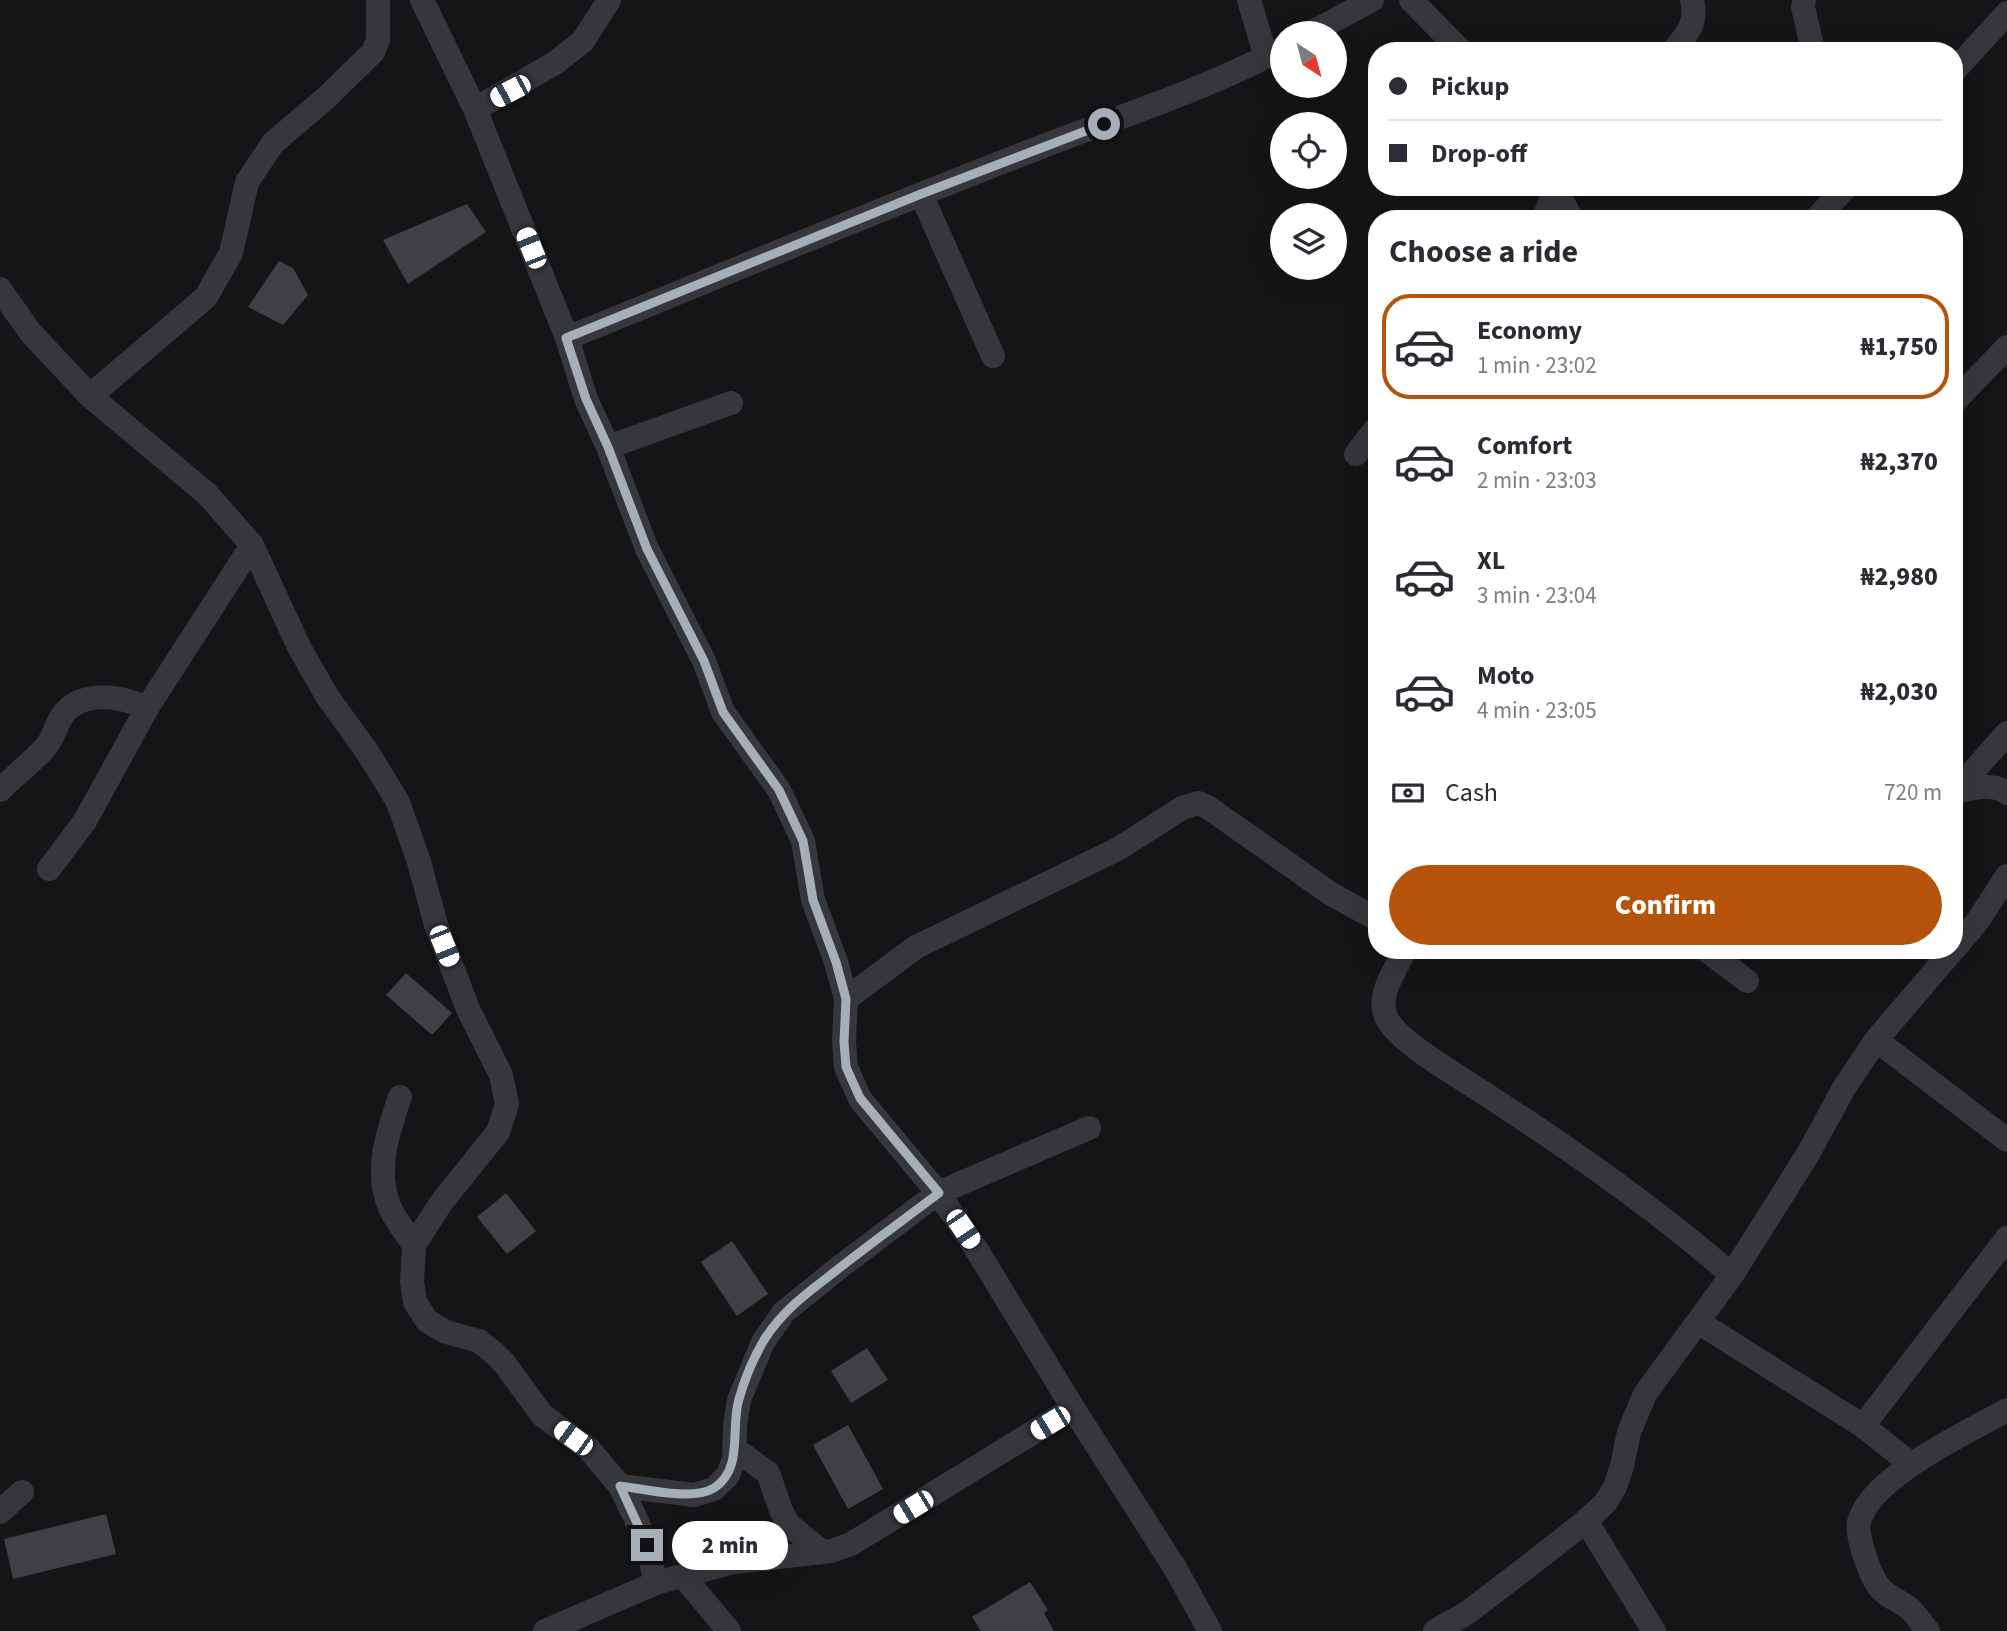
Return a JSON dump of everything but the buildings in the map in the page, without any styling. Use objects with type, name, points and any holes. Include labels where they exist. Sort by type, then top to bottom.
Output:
[{"type":"street","points":[[90,396],[206,297],[231,253],[247,182],[273,143],[326,98],[373,52],[378,40],[379,0]]},
{"type":"street","points":[[422,0],[475,109],[566,338],[586,399],[608,447],[647,549],[704,661],[723,712],[779,790],[803,841],[813,900],[836,962],[846,999],[846,1067],[860,1098],[939,1193],[975,1247],[1175,1568],[1210,1631]]},
{"type":"street","points":[[475,109],[555,63],[583,41],[609,0]]},
{"type":"street","points":[[1249,0],[1270,43]]},
{"type":"street","points":[[1333,21],[1372,0]]},
{"type":"street","points":[[1411,0],[1452,42]]},
{"type":"street","points":[[1681,42],[1694,22],[1692,0]]},
{"type":"street","points":[[1804,0],[1811,42]]},
{"type":"street","points":[[1963,61],[2007,13]]},
{"type":"street","points":[[566,338],[1031,150],[1153,107],[1238,72],[1270,56]]},
{"type":"street","points":[[921,194],[993,356]]},
{"type":"street","points":[[1824,210],[1838,196]]},
{"type":"street","points":[[0,289],[30,332],[90,396],[207,494],[252,545],[305,657],[327,696],[368,753],[398,802],[419,862],[436,925],[468,1009],[501,1075],[507,1104],[498,1132],[441,1203],[414,1245],[412,1282],[415,1302],[427,1321],[446,1332],[479,1341],[493,1352],[505,1364],[542,1415],[589,1449],[620,1486],[647,1545],[656,1583]]},
{"type":"street","points":[[1963,393],[2007,347]]},
{"type":"street","points":[[608,447],[731,403]]},
{"type":"street","points":[[1356,454],[1368,439]]},
{"type":"street","points":[[49,869],[85,821],[146,708],[252,545]]},
{"type":"street","points":[[0,790],[46,748],[61,718],[77,702],[93,697],[132,701],[146,708]]},
{"type":"street","points":[[1963,783],[2007,733]]},
{"type":"street","points":[[1963,791],[1983,787],[2003,789],[2007,793]]},
{"type":"street","points":[[846,999],[916,947],[1118,849],[1182,808],[1198,803],[1331,894],[1368,914]]},
{"type":"street","points":[[1963,938],[2007,876]]},
{"type":"street","points":[[1401,959],[1383,998],[1385,1017],[1414,1048],[1632,1193],[1732,1275]]},
{"type":"street","points":[[1718,959],[1747,981]]},
{"type":"street","points":[[1435,1631],[1467,1613],[1586,1521],[1606,1502],[1615,1487],[1629,1432],[1645,1394],[1732,1275],[1808,1154],[1844,1088],[1876,1040],[1945,959]]},
{"type":"street","points":[[1876,1040],[2007,1140]]},
{"type":"street","points":[[400,1097],[387,1135],[382,1169],[390,1207],[414,1245]]},
{"type":"street","points":[[620,1486],[694,1495],[713,1489],[728,1475],[734,1460],[739,1399],[763,1342],[783,1312],[939,1193],[1089,1128]]},
{"type":"street","points":[[1863,1426],[2007,1238]]},
{"type":"street","points":[[1698,1322],[1863,1426],[1911,1464]]},
{"type":"street","points":[[545,1631],[656,1583],[734,1562],[822,1552],[851,1544],[1073,1408]]},
{"type":"street","points":[[1928,1631],[1911,1610],[1876,1583],[1861,1542],[1858,1525],[1864,1509],[1911,1464],[2007,1410]]},
{"type":"street","points":[[734,1448],[768,1473],[788,1524],[822,1552]]},
{"type":"street","points":[[0,1511],[22,1492]]},
{"type":"street","points":[[1586,1521],[1654,1631]]},
{"type":"street","points":[[682,1576],[729,1631]]},
{"type":"street","points":[[597,1631],[605,1606]]},
{"type":"route","points":[[647,1545],[620,1486],[694,1495],[713,1489],[728,1475],[734,1460],[739,1399],[763,1342],[783,1312],[939,1193],[860,1098],[846,1067],[846,999],[836,962],[813,900],[803,841],[779,790],[723,712],[704,661],[647,549],[608,447],[586,399],[566,338],[1031,150],[1104,124]]}]
